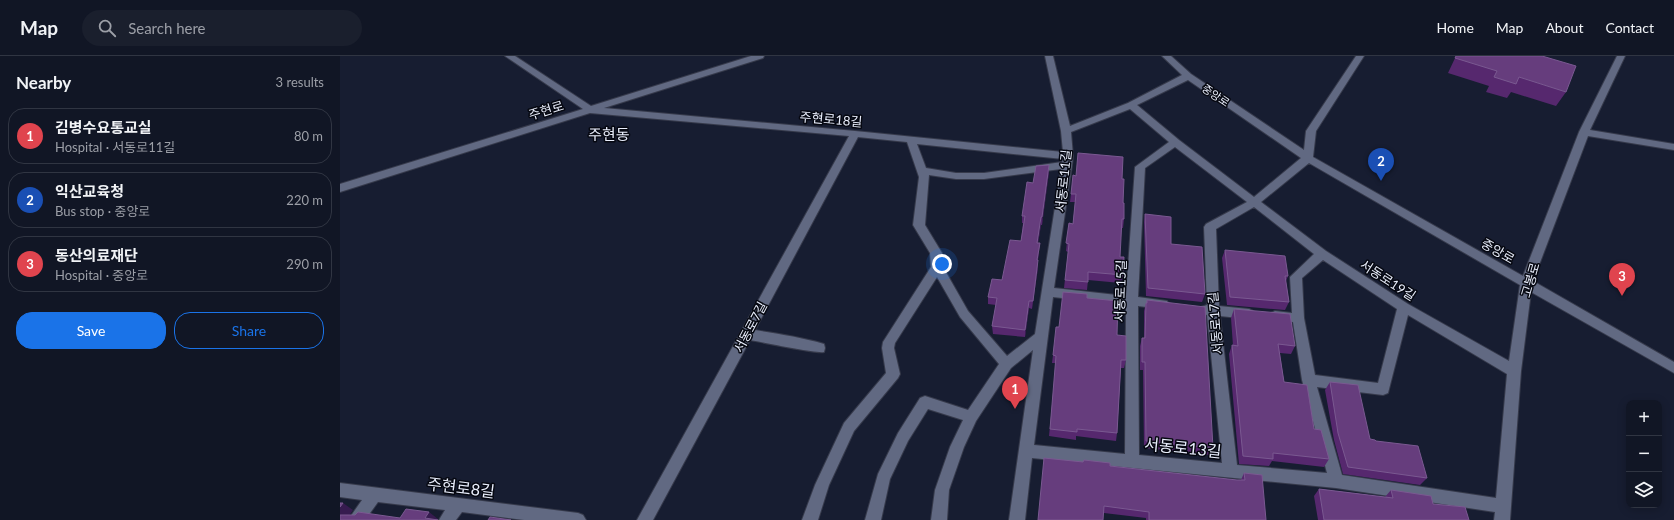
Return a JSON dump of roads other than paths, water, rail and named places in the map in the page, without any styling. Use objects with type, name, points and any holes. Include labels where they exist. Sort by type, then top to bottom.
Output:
[{"type":"street","points":[[509,56],[591,110]]},
{"type":"street","name":"주현로","points":[[340,188],[760,56]]},
{"type":"street","points":[[1049,56],[1066,131]]},
{"type":"street","name":"중앙로","points":[[1166,56],[1188,76],[1308,158],[1674,368]]},
{"type":"street","points":[[1255,202],[1308,158],[1311,131],[1360,56]]},
{"type":"street","name":"고봉로","points":[[1503,513],[1514,371],[1526,283],[1584,132],[1621,56]]},
{"type":"street","name":"서동로11길","points":[[1017,520],[1041,336],[1067,161],[1066,131],[1131,105],[1188,76]]},
{"type":"street","name":"서동로19길","points":[[1131,105],[1175,142],[1322,254],[1404,307],[1514,371]]},
{"type":"street","name":"주현로18길","points":[[591,110],[855,134],[1067,161]]},
{"type":"street","points":[[1584,132],[1674,147]]},
{"type":"street","name":"서동로7길","points":[[645,520],[855,134]]},
{"type":"street","points":[[910,140],[924,177],[919,225],[936,253],[937,267],[964,314],[1006,364]]},
{"type":"street","name":"서동로15길","points":[[1132,460],[1132,300],[1140,167],[1175,142]]},
{"type":"street","points":[[922,171],[956,176],[984,176],[1067,161]]},
{"type":"street","name":"서동로17길","points":[[1230,470],[1213,311],[1210,227],[1255,202]]},
{"type":"street","points":[[1322,254],[1296,277],[1298,318],[1309,380],[1336,481]]},
{"type":"street","points":[[810,520],[822,485],[849,427],[893,374],[888,348],[890,342],[937,267]]},
{"type":"street","points":[[1048,292],[1176,306]]},
{"type":"street","points":[[1309,380],[1383,389],[1404,307]]},
{"type":"street","points":[[1191,308],[1298,318]]},
{"type":"street","points":[[746,334],[805,344],[819,348]]},
{"type":"street","points":[[939,520],[942,490],[971,417],[1006,364],[1041,336]]},
{"type":"street","points":[[873,520],[883,479],[903,437],[925,402],[971,417]]},
{"type":"street","name":"서동로13길","points":[[1025,451],[1132,460],[1336,481],[1503,513]]},
{"type":"street","name":"주현로8길","points":[[340,490],[458,504],[569,520]]},
{"type":"street","points":[[356,520],[374,495]]},
{"type":"street","points":[[448,520],[458,504]]},
{"type":"place","name":"익산교육청","points":[[1381,181]]},
{"type":"place","name":"동산의료재단","points":[[1622,296]]},
{"type":"place","name":"김병수요통교실","points":[[1015,409]]},
{"type":"district","name":"주현동","points":[[609,134]]}]
